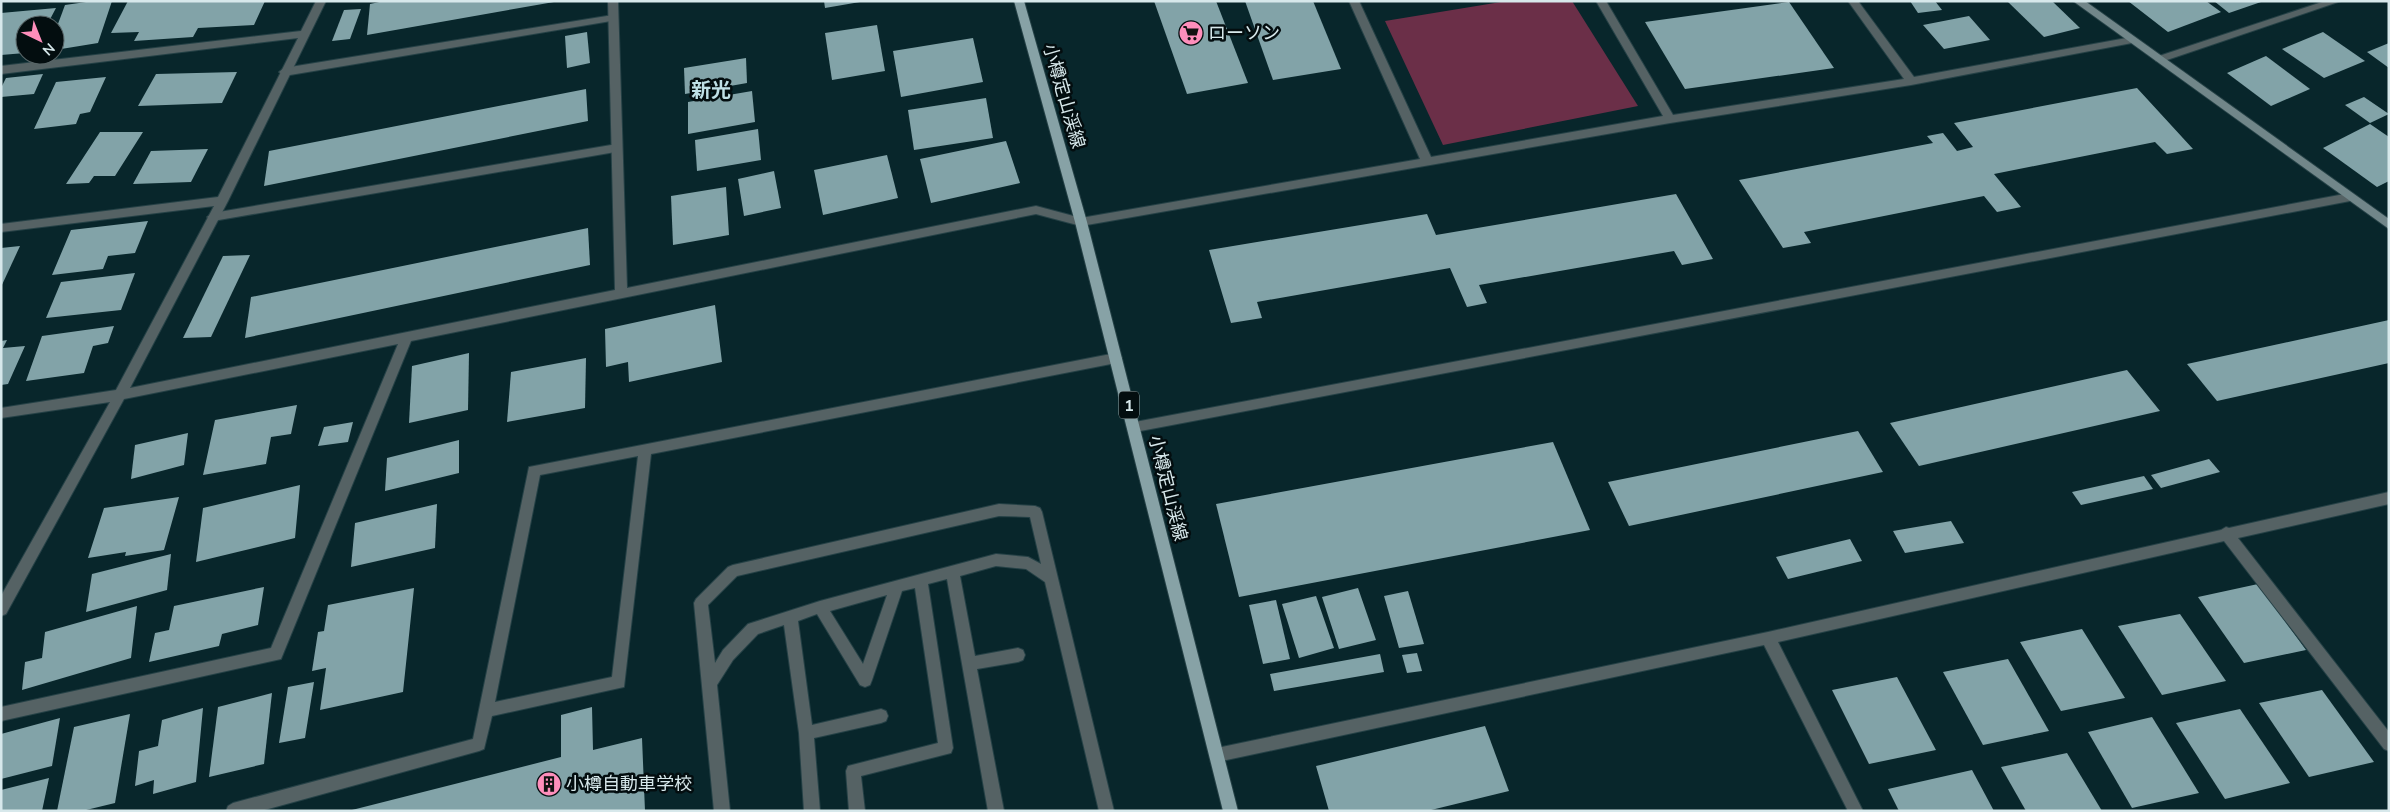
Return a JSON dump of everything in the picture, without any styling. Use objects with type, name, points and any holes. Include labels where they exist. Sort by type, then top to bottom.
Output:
[{"type":"main road","name":"小樽定山渓線","points":[[1019,1],[1081,222],[1135,427],[1231,811]]},
{"type":"street","points":[[1,610],[120,395],[222,201],[284,72],[321,1]]},
{"type":"street","points":[[613,1],[620,293]]},
{"type":"street","points":[[1354,1],[1427,161]]},
{"type":"street","points":[[1601,1],[1670,119]]},
{"type":"street","points":[[1853,1],[1911,81]]},
{"type":"street","points":[[2078,1],[2386,221]]},
{"type":"street","points":[[2160,60],[2336,1]]},
{"type":"street","points":[[284,72],[613,18]]},
{"type":"street","points":[[1,70],[303,34]]},
{"type":"street","points":[[1,413],[120,395],[1036,210],[1081,222],[1670,119],[1911,81],[2132,40]]},
{"type":"street","points":[[213,217],[617,148]]},
{"type":"street","points":[[1135,427],[2350,197]]},
{"type":"street","points":[[1,228],[222,201]]},
{"type":"street","points":[[1,714],[276,654],[407,337]]},
{"type":"street","points":[[233,811],[478,744],[534,471],[1116,358]]},
{"type":"street","points":[[485,711],[619,682],[645,449]]},
{"type":"street","points":[[1217,755],[1768,638],[2389,498]]},
{"type":"street","points":[[722,811],[701,603],[732,571],[1000,510],[1035,512],[1102,810]]},
{"type":"street","points":[[2226,534],[2389,744]]},
{"type":"street","points":[[710,684],[728,655],[753,629],[790,616],[996,560],[1028,563],[1051,578]]},
{"type":"street","points":[[952,571],[996,811]]},
{"type":"street","points":[[857,811],[852,772],[946,748],[921,580]]},
{"type":"street","points":[[820,607],[865,680],[897,586]]},
{"type":"street","points":[[790,616],[806,733],[812,811]]},
{"type":"street","points":[[1768,638],[1856,811]]},
{"type":"street","points":[[969,664],[1018,656]]},
{"type":"street","points":[[806,733],[881,716]]},
{"type":"shaded area","points":[[1507,1],[1572,1],[1638,106],[1443,145],[1385,21]]},
{"type":"building","points":[[93,1],[112,1],[98,43],[65,48],[65,15],[61,15],[65,5]]},
{"type":"building","points":[[128,1],[265,1],[254,25],[198,28],[193,37],[134,41],[139,32],[111,33]]},
{"type":"building","points":[[384,1],[554,2],[367,35],[370,4]]},
{"type":"building","points":[[824,1],[860,1],[860,2],[825,8]]},
{"type":"building","points":[[1154,1],[1216,1],[1248,83],[1187,94]]},
{"type":"building","points":[[1245,1],[1313,1],[1341,69],[1273,80]]},
{"type":"building","points":[[1910,1],[1935,1],[1942,10],[1918,13]]},
{"type":"building","points":[[2007,1],[2052,1],[2080,28],[2044,37]]},
{"type":"building","points":[[2128,1],[2206,1],[2221,12],[2168,32]]},
{"type":"building","points":[[2214,1],[2261,1],[2261,2],[2229,13]]},
{"type":"building","points":[[1789,2],[1834,68],[1685,89],[1645,22]]},
{"type":"building","points":[[56,8],[52,15],[15,15],[15,54],[1,55],[1,13]]},
{"type":"building","points":[[361,9],[350,39],[332,41],[344,10]]},
{"type":"building","points":[[1969,16],[1990,40],[1944,49],[1923,25]]},
{"type":"building","points":[[877,25],[885,71],[832,80],[825,33]]},
{"type":"building","points":[[587,32],[590,63],[567,68],[565,36]]},
{"type":"building","points":[[2323,32],[2365,61],[2324,78],[2282,49]]},
{"type":"building","points":[[973,38],[983,82],[901,97],[893,51]]},
{"type":"building","points":[[2389,43],[2389,68],[2367,52]]},
{"type":"building","points":[[2266,56],[2310,89],[2271,106],[2227,73]]},
{"type":"building","points":[[746,58],[747,83],[685,94],[684,68]]},
{"type":"building","points":[[237,72],[222,103],[138,106],[156,74]]},
{"type":"building","points":[[43,74],[34,94],[1,97],[1,88],[6,78]]},
{"type":"building","points":[[106,77],[90,112],[80,114],[76,124],[34,129],[56,82]]},
{"type":"building","points":[[2137,88],[2193,149],[2167,154],[2155,142],[1994,174],[2021,207],[1997,212],[1984,196],[1804,232],[1811,243],[1783,248],[1739,180],[1933,143],[1927,136],[1943,133],[1957,151],[1973,147],[1954,123]]},
{"type":"building","points":[[586,89],[588,121],[264,186],[269,151]]},
{"type":"building","points":[[752,91],[755,122],[688,134],[688,102]]},
{"type":"building","points":[[2364,97],[2389,114],[2370,123],[2345,105]]},
{"type":"building","points":[[986,98],[993,138],[914,150],[908,110]]},
{"type":"building","points":[[2370,124],[2389,137],[2389,181],[2377,187],[2323,148]]},
{"type":"building","points":[[758,129],[761,160],[697,171],[695,140]]},
{"type":"building","points":[[100,132],[143,132],[115,176],[94,176],[89,183],[66,184]]},
{"type":"building","points":[[1006,141],[1020,183],[931,203],[920,159]]},
{"type":"building","points":[[208,149],[191,182],[133,184],[151,151]]},
{"type":"building","points":[[887,155],[898,198],[823,215],[814,170]]},
{"type":"building","points":[[774,171],[781,208],[744,216],[738,179]]},
{"type":"building","points":[[726,187],[729,235],[673,245],[671,196]]},
{"type":"building","points":[[1676,194],[1713,259],[1682,265],[1674,251],[1479,285],[1487,303],[1467,307],[1450,268],[1257,302],[1262,318],[1231,323],[1209,250],[1427,214],[1436,235]]},
{"type":"building","points":[[148,221],[135,253],[108,256],[103,269],[52,275],[71,230]]},
{"type":"building","points":[[588,228],[590,265],[245,338],[251,297]]},
{"type":"building","points":[[20,246],[1,287],[1,248]]},
{"type":"building","points":[[250,255],[211,337],[183,338],[223,256]]},
{"type":"building","points":[[135,273],[121,310],[46,318],[61,282]]},
{"type":"building","points":[[715,305],[722,362],[629,382],[628,362],[606,367],[605,329]]},
{"type":"building","points":[[2389,320],[2389,363],[2217,401],[2187,364]]},
{"type":"building","points":[[114,326],[108,343],[93,346],[84,373],[26,381],[42,336]]},
{"type":"building","points":[[7,340],[3,348],[25,346],[8,384],[1,385],[1,341]]},
{"type":"building","points":[[469,353],[468,410],[409,423],[412,366]]},
{"type":"building","points":[[586,358],[585,408],[507,422],[511,372]]},
{"type":"building","points":[[2127,370],[2160,411],[1919,466],[1890,423]]},
{"type":"building","points":[[297,405],[291,434],[271,437],[266,464],[203,475],[215,420]]},
{"type":"building","points":[[353,422],[348,442],[318,446],[324,427]]},
{"type":"building","points":[[1858,431],[1883,472],[1629,526],[1608,482]]},
{"type":"building","points":[[188,433],[184,465],[131,479],[135,445]]},
{"type":"building","points":[[459,440],[459,473],[385,491],[387,458]]},
{"type":"building","points":[[1553,442],[1590,530],[1239,597],[1216,504]]},
{"type":"building","points":[[2209,459],[2220,472],[2161,488],[2151,475]]},
{"type":"building","points":[[2144,476],[2153,489],[2081,505],[2072,492]]},
{"type":"building","points":[[300,485],[295,538],[196,562],[203,508]]},
{"type":"building","points":[[179,497],[164,550],[125,556],[126,552],[88,558],[104,508]]},
{"type":"building","points":[[437,504],[435,548],[351,567],[355,523]]},
{"type":"building","points":[[1951,521],[1964,543],[1905,553],[1893,531]]},
{"type":"building","points":[[1850,539],[1862,561],[1788,579],[1776,557]]},
{"type":"building","points":[[171,554],[167,590],[86,612],[92,574]]},
{"type":"building","points":[[2258,584],[2306,650],[2244,663],[2198,597]]},
{"type":"building","points":[[264,587],[258,625],[222,634],[219,646],[149,662],[155,633],[169,630],[174,606]]},
{"type":"building","points":[[414,588],[403,692],[320,710],[326,668],[312,671],[318,632],[324,631],[328,605]]},
{"type":"building","points":[[1358,588],[1376,640],[1339,649],[1322,597]]},
{"type":"building","points":[[1408,591],[1424,644],[1399,648],[1384,596]]},
{"type":"building","points":[[1316,596],[1334,648],[1299,658],[1282,604]]},
{"type":"building","points":[[1276,600],[1290,659],[1263,664],[1249,605]]},
{"type":"building","points":[[137,606],[131,658],[22,690],[25,662],[42,658],[45,632]]},
{"type":"building","points":[[2180,614],[2226,681],[2162,695],[2118,626]]},
{"type":"building","points":[[2082,629],[2125,698],[2061,711],[2020,642]]},
{"type":"building","points":[[1417,653],[1422,671],[1407,673],[1402,655]]},
{"type":"building","points":[[1380,654],[1384,672],[1274,691],[1270,674]]},
{"type":"building","points":[[2008,659],[2049,731],[1983,745],[1943,672]]},
{"type":"building","points":[[1897,677],[1936,750],[1869,764],[1832,690]]},
{"type":"building","points":[[314,682],[305,738],[279,743],[288,687]]},
{"type":"building","points":[[2322,690],[2374,762],[2309,777],[2259,703]]},
{"type":"building","points":[[272,693],[264,764],[209,777],[218,707]]},
{"type":"building","name":"小樽自動車学校","points":[[592,707],[593,750],[642,738],[645,811],[348,811],[561,757],[561,715]]},
{"type":"building","points":[[203,708],[196,782],[153,794],[154,780],[135,786],[139,751],[158,746],[162,720]]},
{"type":"building","points":[[2240,709],[2290,783],[2225,799],[2176,723]]},
{"type":"building","points":[[130,714],[115,803],[82,811],[57,811],[74,727]]},
{"type":"building","points":[[2152,717],[2199,793],[2132,808],[2088,732]]},
{"type":"building","points":[[60,718],[52,766],[1,779],[1,734]]},
{"type":"building","points":[[1485,726],[1509,791],[1427,811],[1329,811],[1316,766]]},
{"type":"building","points":[[2067,753],[2102,811],[2026,811],[2001,767]]},
{"type":"building","points":[[1972,770],[1994,811],[1899,811],[1888,789]]},
{"type":"building","points":[[49,778],[42,811],[1,811],[1,790]]},
{"type":"place","name":"ローソン","points":[[1191,33]]},
{"type":"place","name":"小樽自動車学校","points":[[549,784]]},
{"type":"district","name":"新光","points":[[711,90]]}]
